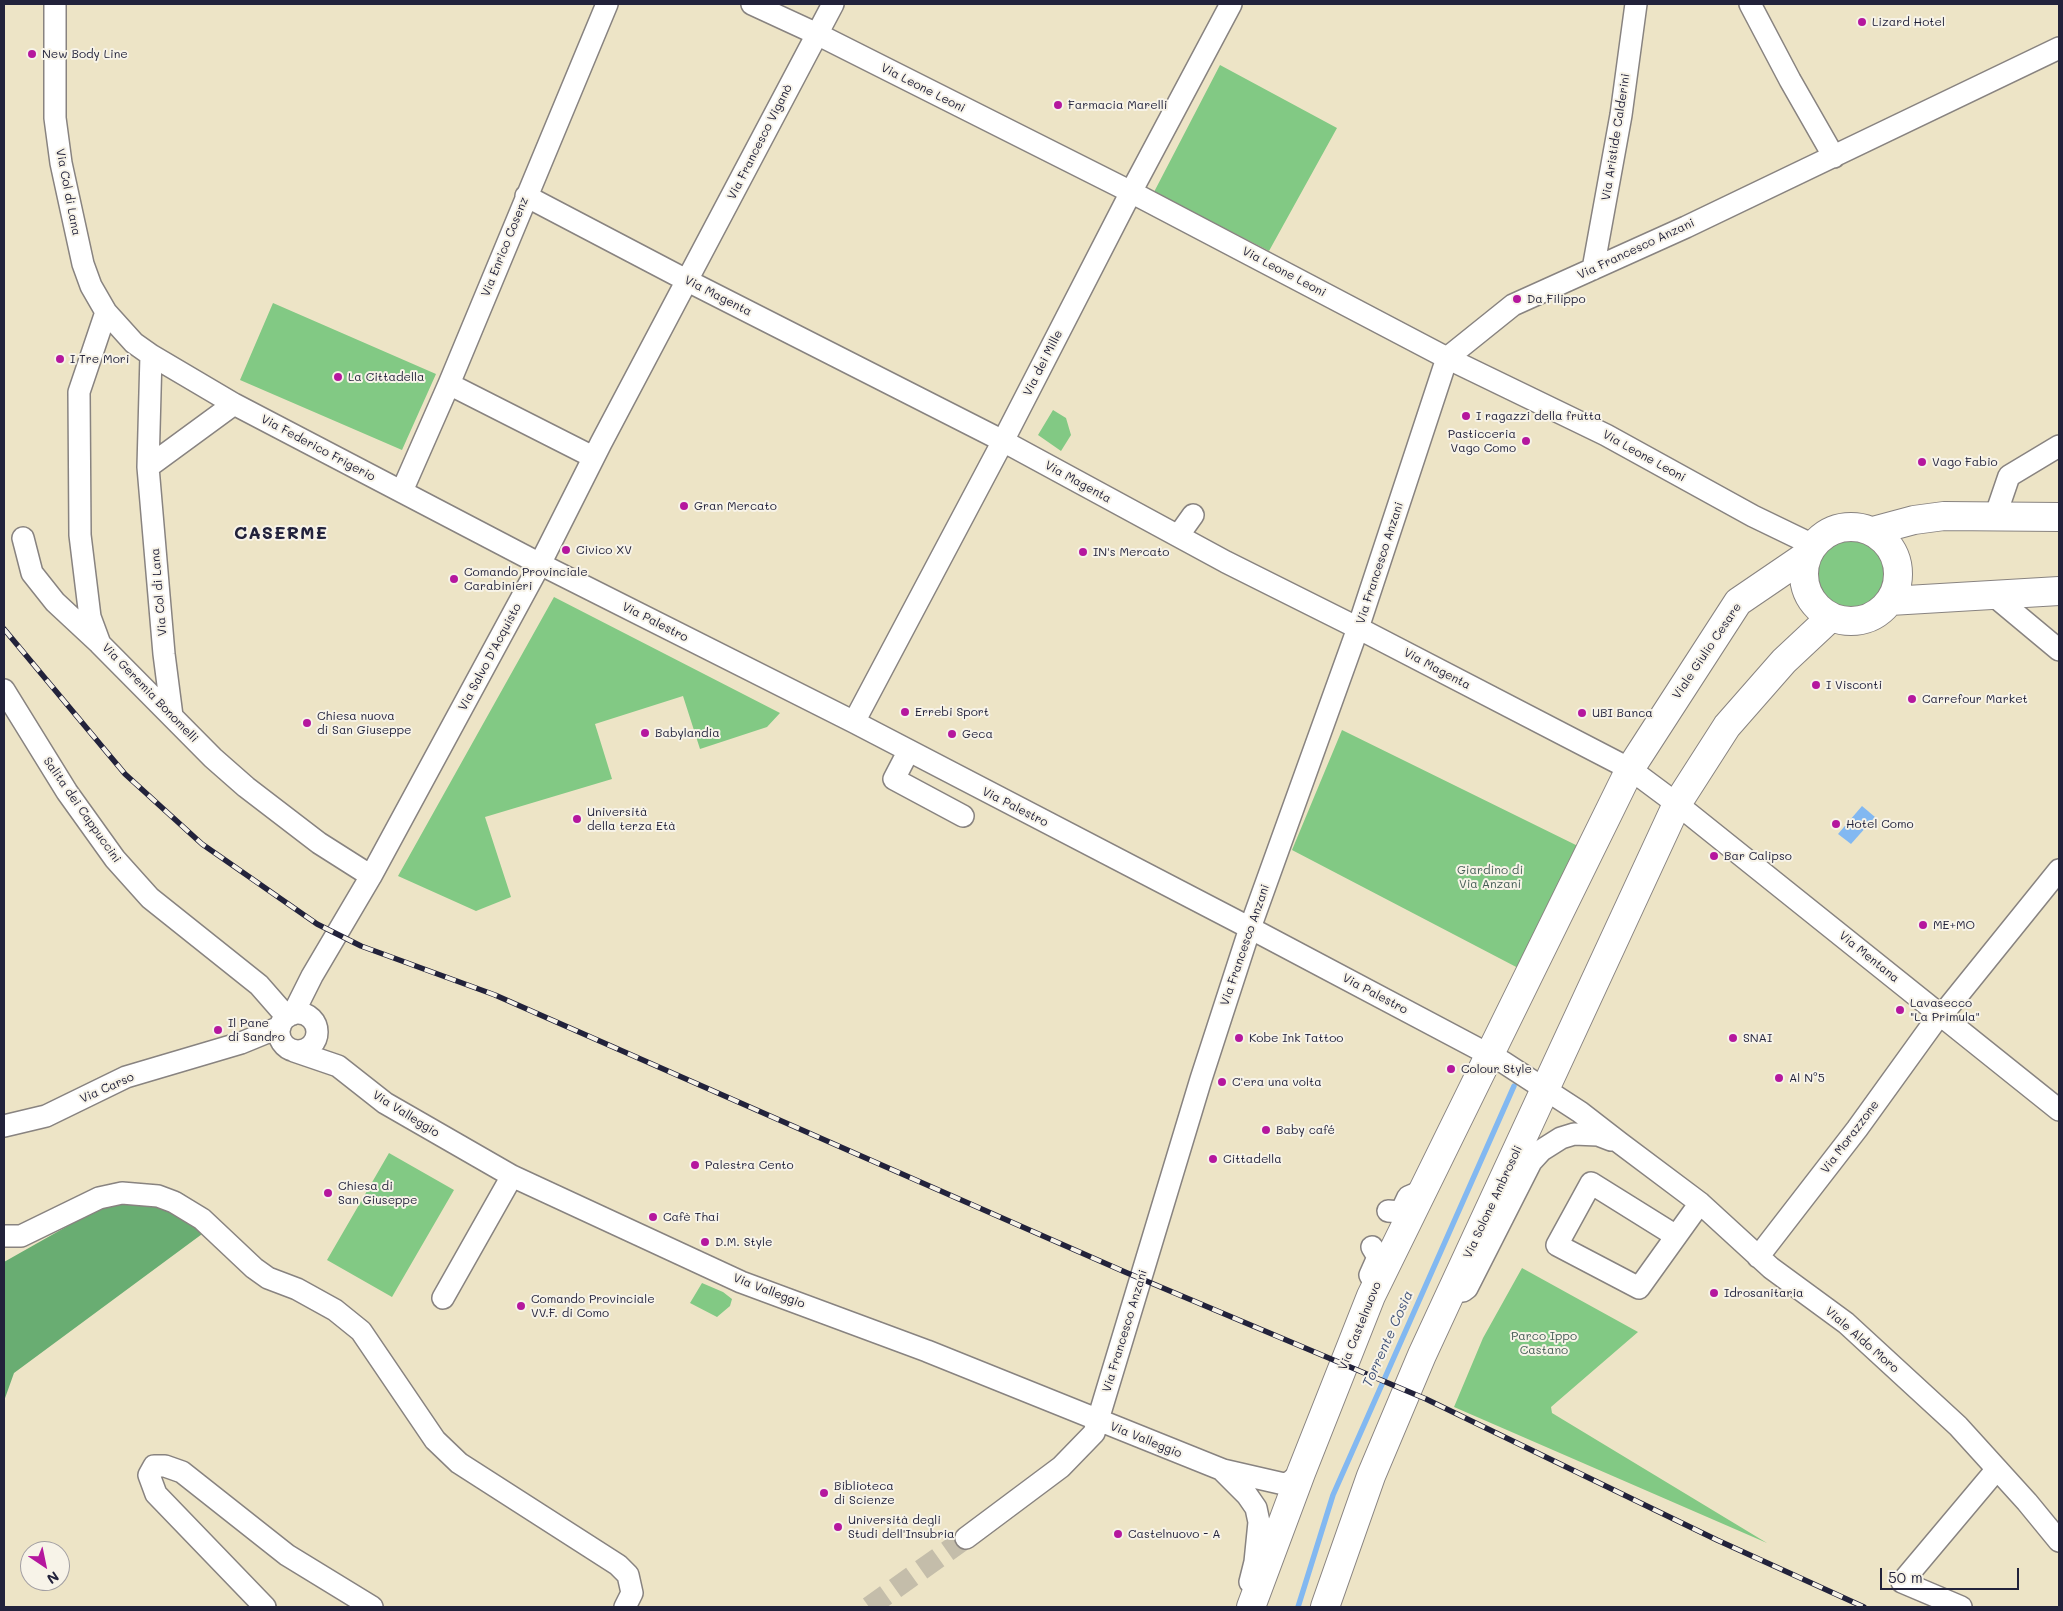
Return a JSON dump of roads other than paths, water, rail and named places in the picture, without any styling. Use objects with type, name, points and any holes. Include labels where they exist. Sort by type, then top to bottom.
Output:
[{"type":"main road","points":[[1873,531],[1914,520],[1935,518],[2059,517]]},
{"type":"main road","points":[[1857,526],[1873,531],[1886,541],[1895,554],[1899,570],[1897,586],[1890,601],[1870,618],[1844,621],[1831,617],[1814,603],[1804,584],[1803,569],[1810,550],[1825,533],[1841,527],[1857,526]]},
{"type":"main road","name":"Viale Giulio Cesare","points":[[1630,769],[1738,602],[1810,550]]},
{"type":"main road","points":[[1890,601],[2059,591]]},
{"type":"main road","points":[[1677,804],[1727,726],[1784,662],[1831,617]]},
{"type":"main road","points":[[1496,1058],[1630,769]]},
{"type":"main road","name":"Via Solone Ambrosoli","points":[[1325,1607],[1371,1476],[1538,1085],[1677,804]]},
{"type":"main road","name":"Via Castelnuovo","points":[[1252,1607],[1301,1473],[1376,1286],[1422,1191],[1496,1058]]},
{"type":"street","name":"Via Col di Lana","points":[[55,4],[55,118],[61,163],[86,275],[106,312],[128,338],[151,355],[234,404]]},
{"type":"street","name":"Via Enrico Cosenz","points":[[402,491],[449,384],[607,4]]},
{"type":"street","name":"Via Leone Leoni","points":[[752,4],[817,34],[1131,192],[1447,358],[1606,435],[1753,516],[1810,550]]},
{"type":"street","name":"Via Francesco Viganò","points":[[688,281],[833,4]]},
{"type":"street","name":"Via dei Mille","points":[[854,722],[1231,4]]},
{"type":"street","name":"Via Aristide Calderini","points":[[1593,269],[1620,115],[1636,4]]},
{"type":"street","points":[[1750,4],[1790,80],[1834,157]]},
{"type":"street","name":"Via Francesco Anzani","points":[[966,1538],[1061,1467],[1094,1433],[1200,1079],[1250,928],[1358,628],[1447,358],[1513,305],[1834,157],[2059,48]]},
{"type":"street","name":"Via Magenta","points":[[526,196],[688,281],[1003,441],[1178,536],[1630,769]]},
{"type":"street","name":"Via Salvo D'Acquisto","points":[[295,1028],[312,976],[371,876],[540,564],[593,457],[688,281]]},
{"type":"street","name":"Via Geremia Bonomelli","points":[[106,312],[79,392],[80,535],[90,617],[100,644],[246,787],[319,843],[371,876]]},
{"type":"street","name":"Via Col di Lana","points":[[151,355],[148,467],[164,654],[172,716]]},
{"type":"street","points":[[449,384],[593,457]]},
{"type":"street","points":[[148,467],[234,404]]},
{"type":"street","name":"Via Federico Frigerio","points":[[234,404],[540,564]]},
{"type":"street","points":[[1995,517],[2009,476],[2059,446]]},
{"type":"street","points":[[1178,536],[1193,515]]},
{"type":"street","points":[[23,538],[32,573],[55,602],[100,644]]},
{"type":"street","name":"Via Palestro","points":[[540,564],[854,722],[908,752],[1250,928],[1496,1058],[1538,1085]]},
{"type":"street","points":[[1993,595],[2059,650]]},
{"type":"street","name":"Salita dei Cappuccini","points":[[4,690],[67,792],[115,859],[150,898],[259,984],[295,1028]]},
{"type":"street","points":[[908,752],[894,779],[963,816]]},
{"type":"street","points":[[1630,769],[1677,804]]},
{"type":"street","name":"Via Mentana","points":[[1677,804],[2059,1110]]},
{"type":"street","name":"Via Morazzone","points":[[1758,1257],[1857,1129],[1941,1015],[2059,870]]},
{"type":"street","name":"Via Carso","points":[[4,1126],[46,1116],[126,1077],[295,1028]]},
{"type":"street","name":"Via Valleggio","points":[[295,1028],[338,1066]]},
{"type":"street","name":"Via Valleggio","points":[[295,1028],[338,1066],[386,1104],[512,1176],[742,1282],[928,1351],[1223,1470],[1284,1484],[1290,1482],[1301,1473]]},
{"type":"street","name":"Viale Aldo Moro","points":[[1538,1085],[1700,1203],[1758,1257],[1846,1323],[1958,1426],[2059,1541]]},
{"type":"street","name":"Viale Aldo Moro","points":[[1445,1305],[1467,1288],[1531,1162],[1542,1150],[1561,1138],[1574,1134],[1598,1135],[1620,1143]]},
{"type":"street","points":[[443,1298],[512,1176]]},
{"type":"street","points":[[1676,1236],[1590,1183],[1557,1246],[1640,1288],[1700,1203]]},
{"type":"street","points":[[1376,1286],[1370,1275],[1375,1252],[1394,1212],[1408,1197],[1422,1191]]},
{"type":"street","points":[[4,1236],[21,1236],[99,1198],[122,1193],[158,1196],[174,1202],[202,1219],[254,1268],[268,1278],[297,1289],[335,1310],[361,1331],[435,1440],[459,1463],[618,1565],[628,1575],[632,1593],[625,1607]]},
{"type":"street","points":[[265,1607],[156,1494],[148,1475],[154,1466],[165,1466],[182,1472],[288,1555],[372,1607]]},
{"type":"street","points":[[1961,1607],[1902,1582],[1997,1469]]},
{"type":"street","name":"Via Valleggio","points":[[1223,1470],[1247,1495],[1256,1508],[1259,1522],[1255,1562],[1244,1607]]},
{"type":"water","points":[[1862,806],[1875,817],[1851,844],[1838,834]]},
{"type":"waterway","name":"Torrente Cosia","points":[[1298,1607],[1333,1495],[1514,1086]]},
{"type":"tunnel","points":[[869,1607],[966,1538]]},
{"type":"railway","points":[[4,629],[125,774],[202,844],[317,924],[361,946],[495,995],[1125,1272],[1426,1399],[1717,1540],[1864,1607]]},
{"type":"place","name":"Lizard Hotel","points":[[1862,22]]},
{"type":"place","name":"New Body Line","points":[[32,54]]},
{"type":"place","name":"Farmacia Marelli","points":[[1058,105]]},
{"type":"place","name":"Da Filippo","points":[[1517,299]]},
{"type":"place","name":"I Tre Mori","points":[[60,359]]},
{"type":"place","name":"La Cittadella","points":[[338,377]]},
{"type":"place","name":"I ragazzi della frutta","points":[[1466,416]]},
{"type":"place","name":"Pasticceria Vago Como","points":[[1526,441]]},
{"type":"place","name":"Vago Fabio","points":[[1922,462]]},
{"type":"place","name":"Gran Mercato","points":[[684,506]]},
{"type":"place","name":"Civico XV","points":[[566,550]]},
{"type":"place","name":"IN's Mercato","points":[[1083,552]]},
{"type":"place","name":"Comando Provinciale Carabinieri","points":[[454,579]]},
{"type":"place","name":"I Visconti","points":[[1816,685]]},
{"type":"place","name":"Carrefour Market","points":[[1912,699]]},
{"type":"place","name":"Errebi Sport","points":[[905,712]]},
{"type":"place","name":"UBI Banca","points":[[1582,713]]},
{"type":"place","name":"Chiesa nuova di San Giuseppe","points":[[307,723]]},
{"type":"place","name":"Babylandia","points":[[645,733]]},
{"type":"place","name":"Geca","points":[[952,734]]},
{"type":"place","name":"Università della terza Età","points":[[577,819]]},
{"type":"place","name":"Hotel Como","points":[[1836,824]]},
{"type":"place","name":"Bar Calipso","points":[[1714,856]]},
{"type":"place","name":"ME+MO","points":[[1923,925]]},
{"type":"place","name":"Lavasecco \"La Primula\"","points":[[1900,1010]]},
{"type":"place","name":"Il Pane di Sandro","points":[[218,1030]]},
{"type":"place","name":"Kobe Ink Tattoo","points":[[1239,1038]]},
{"type":"place","name":"SNAI","points":[[1733,1038]]},
{"type":"place","name":"Colour Style","points":[[1451,1069]]},
{"type":"place","name":"Al N°5","points":[[1779,1078]]},
{"type":"place","name":"C'era una volta","points":[[1222,1082]]},
{"type":"place","name":"Baby café","points":[[1266,1130]]},
{"type":"place","name":"Cittadella","points":[[1213,1159]]},
{"type":"place","name":"Palestra Cento","points":[[695,1165]]},
{"type":"place","name":"Chiesa di San Giuseppe","points":[[328,1193]]},
{"type":"place","name":"Cafè Thai","points":[[653,1217]]},
{"type":"place","name":"D.M. Style","points":[[705,1242]]},
{"type":"place","name":"Idrosanitaria","points":[[1714,1293]]},
{"type":"place","name":"Comando Provinciale VV.F. di Como","points":[[521,1306]]},
{"type":"place","name":"Biblioteca di Scienze","points":[[824,1493]]},
{"type":"place","name":"Università degli Studi dell'Insubria","points":[[838,1527]]},
{"type":"place","name":"Castelnuovo - A","points":[[1118,1534]]},
{"type":"district","name":"CASERME","points":[[281,533]]},
{"type":"park label","name":"Giardino di Via Anzani","points":[[1490,877]]},
{"type":"park label","name":"Parco Ippo Castano","points":[[1544,1343]]}]
